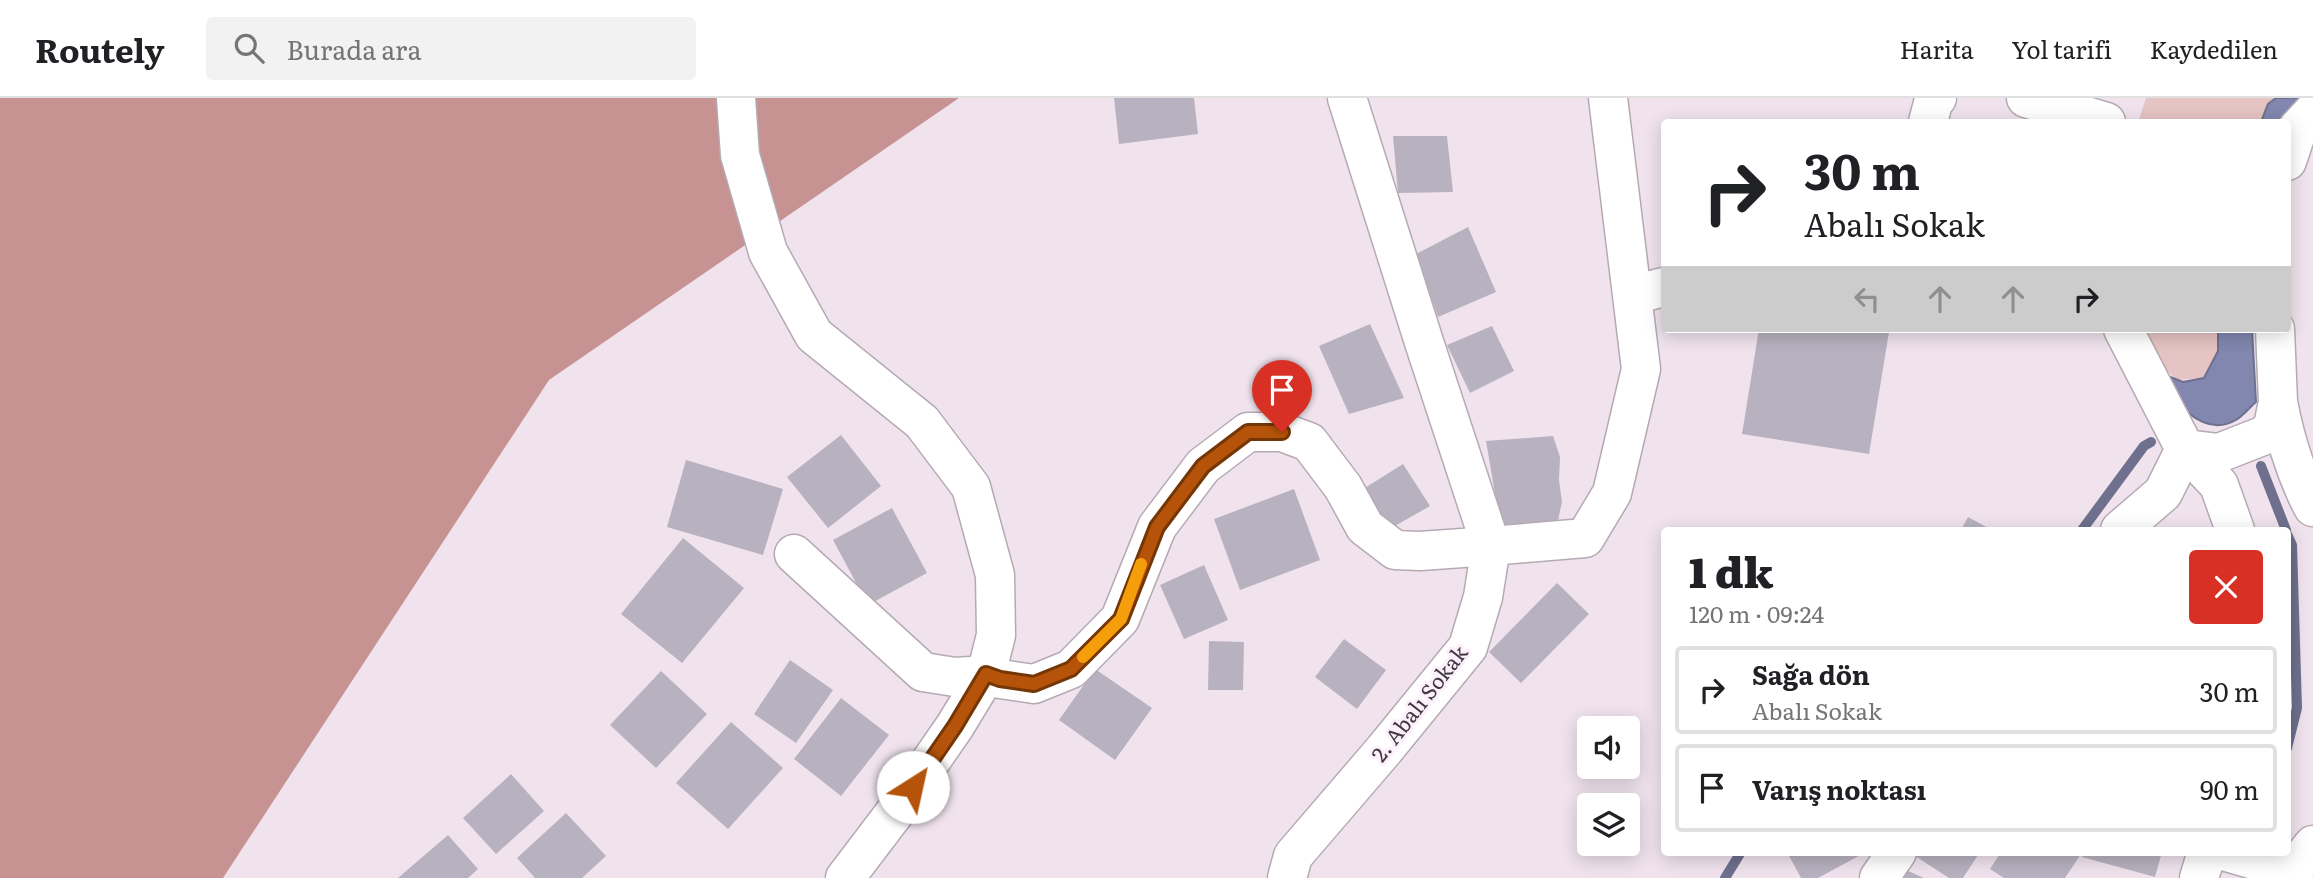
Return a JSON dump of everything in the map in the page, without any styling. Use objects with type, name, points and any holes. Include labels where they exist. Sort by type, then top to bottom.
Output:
[{"type":"street","points":[[736,98],[740,155],[768,252],[814,335],[922,422],[971,487],[995,575],[996,635],[986,674],[955,726],[845,878]]},
{"type":"street","points":[[1347,98],[1491,546]]},
{"type":"street","points":[[794,554],[923,672],[954,677],[986,674],[1034,684],[1071,669],[1121,619],[1157,527],[1203,466],[1248,432],[1282,432],[1309,442],[1343,487],[1365,527],[1395,550],[1420,551],[1585,538],[1612,493],[1641,369],[1648,291],[1608,98]]},
{"type":"street","points":[[1929,119],[1937,98]]},
{"type":"street","points":[[2026,98],[2109,114]]},
{"type":"street","points":[[2291,149],[2298,128],[2313,112]]},
{"type":"street","points":[[2125,333],[2185,449],[2219,485],[2234,527]]},
{"type":"street","points":[[2275,333],[2278,402],[2284,434],[2300,482],[2313,507]]},
{"type":"street","points":[[2185,449],[2219,453],[2265,435],[2273,426],[2278,402]]},
{"type":"street","points":[[2123,527],[2163,493],[2185,449]]},
{"type":"street","name":"2. Abalı Sokak","points":[[1287,878],[1293,856],[1468,647],[1483,597],[1491,546]]},
{"type":"street","points":[[1879,878],[1894,856]]},
{"type":"street","points":[[2199,878],[2206,856]]},
{"type":"street","points":[[2241,856],[2285,869],[2298,865]]},
{"type":"shaded area","points":[[0,98],[959,98],[549,380],[223,878],[0,878]]},
{"type":"shaded area","points":[[2146,98],[2276,98],[2268,104],[2262,119],[2139,119]]},
{"type":"shaded area","points":[[2142,333],[2218,333],[2218,351],[2204,378],[2176,380],[2159,361]]},
{"type":"water","points":[[2276,98],[2309,98],[2290,119],[2262,119],[2268,104]]},
{"type":"water","points":[[2218,333],[2252,333],[2256,402],[2239,418],[2223,425],[2199,420],[2188,413],[2155,371],[2183,382],[2204,378],[2218,351]]},
{"type":"building","points":[[1114,98],[1194,98],[1198,134],[1119,144]]},
{"type":"building","points":[[1393,136],[1447,136],[1453,192],[1398,193]]},
{"type":"building","points":[[1468,227],[1496,292],[1438,317],[1416,254]]},
{"type":"building","points":[[1370,324],[1404,398],[1349,414],[1319,346]]},
{"type":"building","points":[[1492,326],[1514,371],[1470,393],[1447,345]]},
{"type":"building","points":[[1758,333],[1889,333],[1869,454],[1742,434]]},
{"type":"building","points":[[841,435],[881,486],[828,528],[787,477]]},
{"type":"building","points":[[1553,436],[1560,457],[1562,502],[1557,525],[1501,529],[1486,441]]},
{"type":"building","points":[[686,460],[783,489],[763,555],[667,527]]},
{"type":"building","points":[[1403,464],[1430,506],[1386,531],[1360,491]]},
{"type":"building","points":[[1294,489],[1320,560],[1240,590],[1214,519]]},
{"type":"building","points":[[892,508],[927,573],[868,605],[833,540]]},
{"type":"building","points":[[1968,517],[1986,527],[1963,527]]},
{"type":"building","points":[[683,538],[744,588],[682,663],[621,614]]},
{"type":"building","points":[[1204,565],[1228,620],[1184,639],[1160,585]]},
{"type":"building","points":[[1557,583],[1589,614],[1521,683],[1489,652]]},
{"type":"building","points":[[1344,639],[1386,670],[1357,709],[1315,677]]},
{"type":"building","points":[[1209,641],[1244,642],[1243,690],[1208,690]]},
{"type":"building","points":[[790,660],[833,690],[796,743],[754,714]]},
{"type":"building","points":[[1095,669],[1152,708],[1115,760],[1059,720]]},
{"type":"building","points":[[661,671],[707,714],[656,768],[610,725]]},
{"type":"building","points":[[841,698],[889,735],[841,796],[794,759]]},
{"type":"building","points":[[731,722],[783,768],[728,829],[676,783]]},
{"type":"building","points":[[511,774],[544,811],[496,854],[463,818]]},
{"type":"building","points":[[566,813],[606,856],[582,878],[535,878],[517,858]]},
{"type":"building","points":[[448,835],[478,869],[468,878],[398,878]]},
{"type":"building","points":[[1789,856],[1859,856],[1818,878],[1801,878]]},
{"type":"building","points":[[1915,856],[1977,856],[1963,878],[1949,878]]},
{"type":"building","points":[[1998,856],[2080,856],[2065,878],[2004,878],[1990,869]]},
{"type":"building","points":[[2082,856],[2161,856],[2155,877]]},
{"type":"building","points":[[1897,866],[1924,878],[1891,878]]},
{"type":"waterway","points":[[2084,527],[2144,446],[2151,442]]},
{"type":"waterway","points":[[2261,466],[2285,527]]},
{"type":"waterway","points":[[2291,543],[2297,708],[2291,732]]},
{"type":"waterway","points":[[1725,878],[1739,856]]},
{"type":"slow traffic","points":[[1083,657],[1121,619],[1141,564]]},
{"type":"route","points":[[913,787],[955,726],[986,674],[1034,684],[1071,669],[1121,619],[1157,527],[1203,466],[1248,432],[1282,432]]}]
